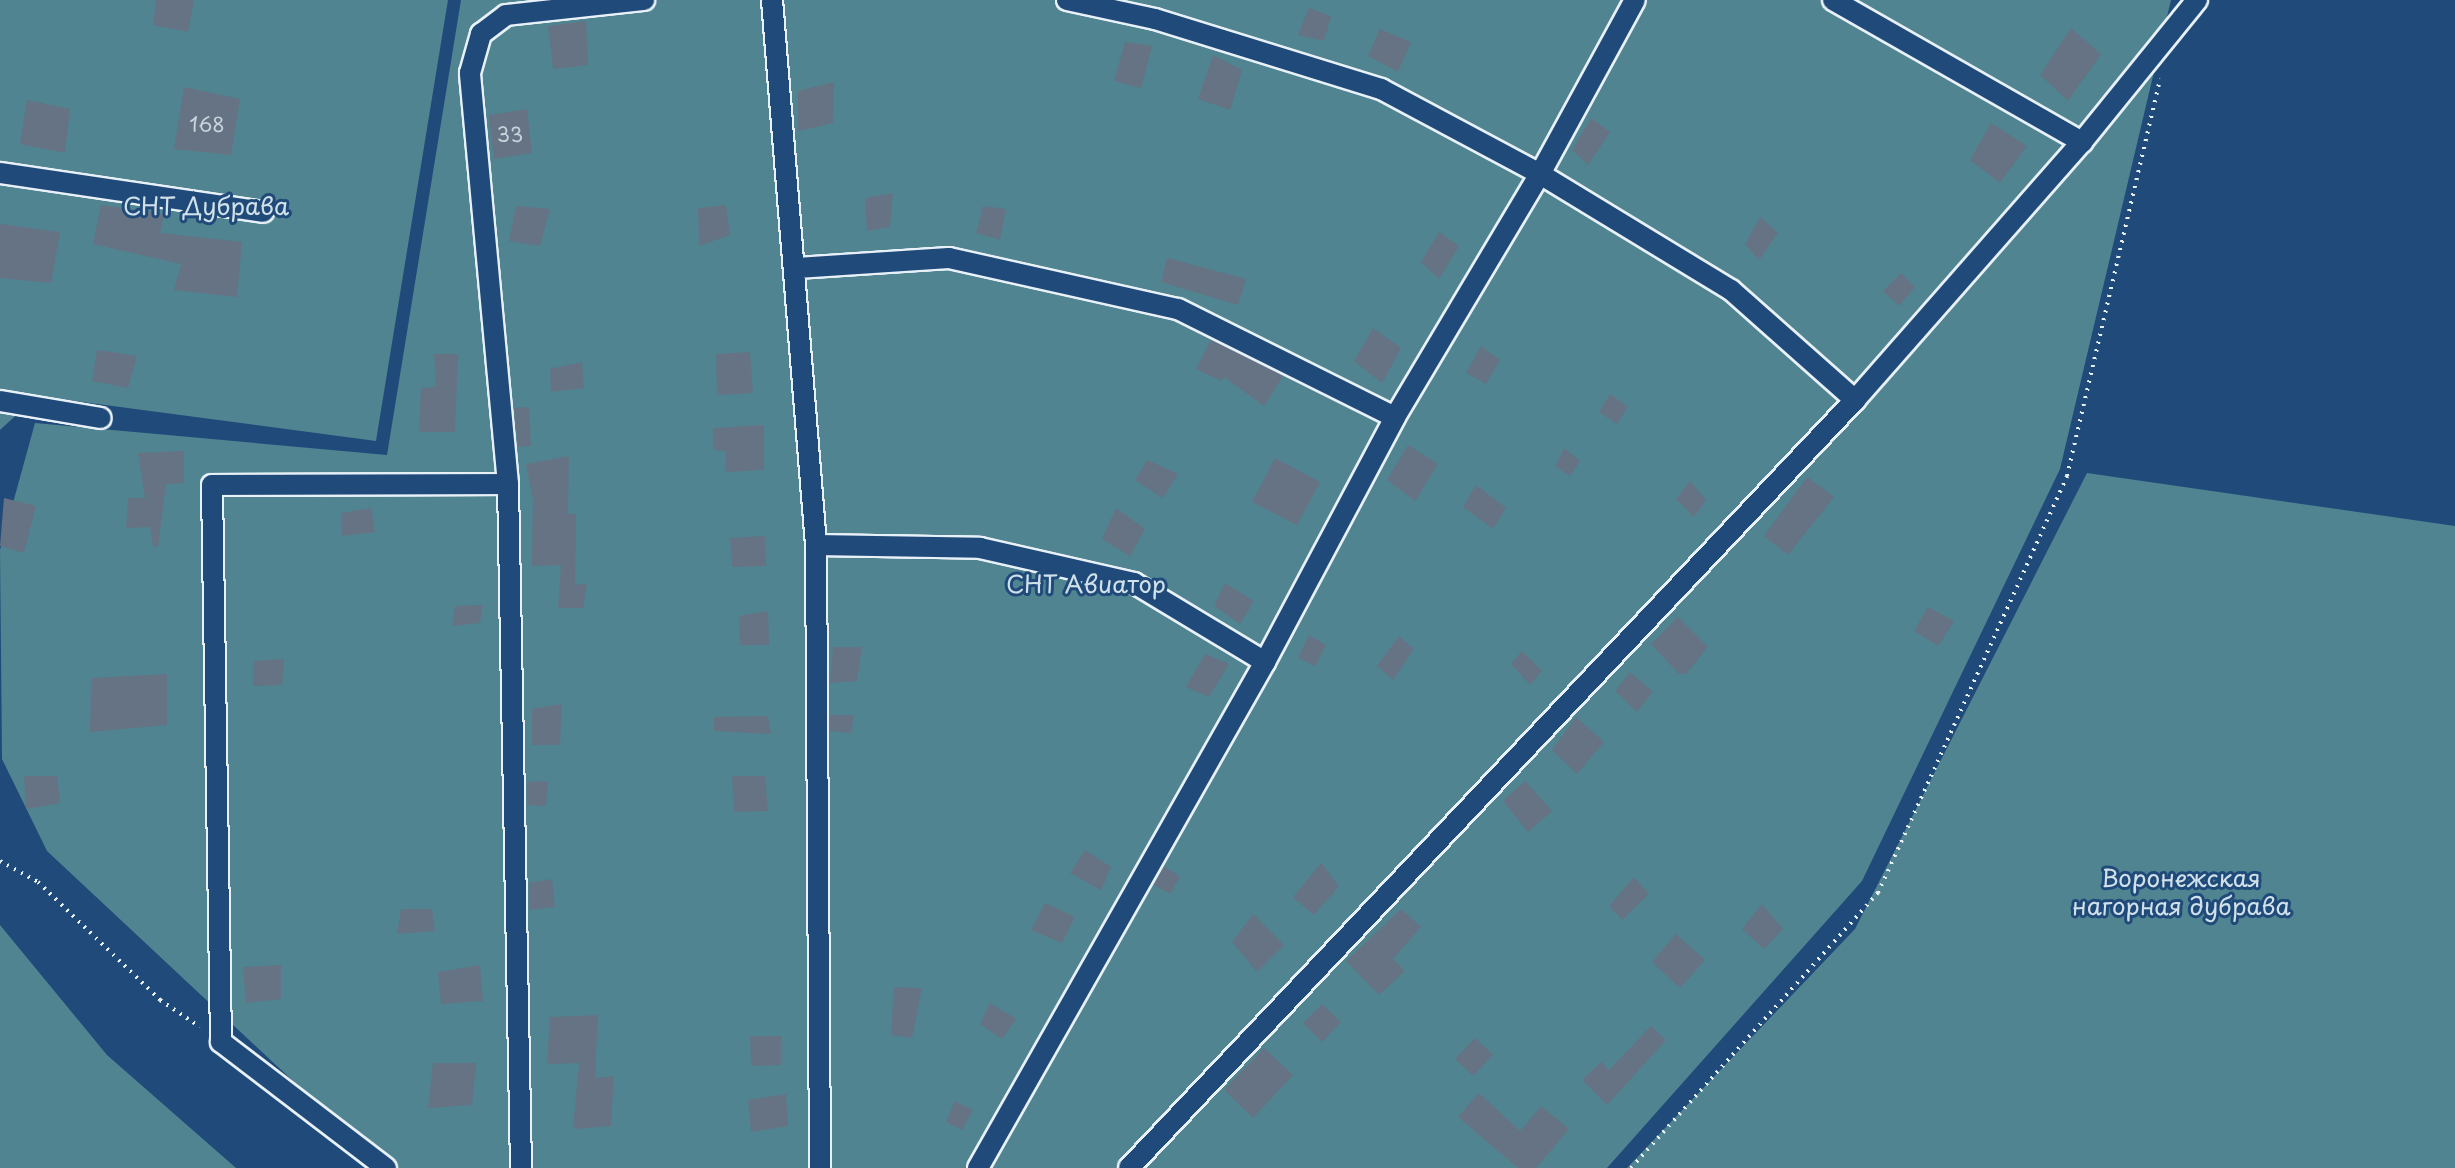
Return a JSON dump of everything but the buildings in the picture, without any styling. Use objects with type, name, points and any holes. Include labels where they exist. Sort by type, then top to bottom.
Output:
[{"type":"street","points":[[521,1168],[508,484],[470,73],[473,53],[489,24],[506,15],[644,0]]},
{"type":"street","points":[[772,0],[797,268],[816,545],[820,1168]]},
{"type":"street","points":[[1067,0],[1155,19],[1381,89],[1540,174],[1731,290],[1855,400]]},
{"type":"street","points":[[978,1168],[1265,662],[1395,417],[1540,174],[1635,0]]},
{"type":"street","points":[[1833,0],[2082,142]]},
{"type":"street","points":[[1129,1168],[1855,400],[2082,142],[2197,0]]},
{"type":"street","points":[[0,173],[263,212]]},
{"type":"street","points":[[797,268],[949,258],[1178,309],[1395,417]]},
{"type":"street","points":[[0,401],[101,418]]},
{"type":"street","points":[[386,1168],[221,1042],[212,485],[508,484]]},
{"type":"street","points":[[816,545],[980,548],[1134,583],[1265,662]]},
{"type":"path","points":[[1631,1168],[1878,893],[2067,476],[2162,73]]},
{"type":"path","points":[[0,861],[38,882],[160,1000],[221,1042]]},
{"type":"green space","name":"СНТ Дубрава","points":[[0,0],[448,0],[376,441],[37,396],[0,430]]},
{"type":"green space","name":"СНТ Авиатор","points":[[461,0],[2171,0],[2060,469],[1862,881],[1607,1168],[386,1168],[47,851],[2,759],[0,550],[35,423],[387,455]]},
{"type":"green space","name":"Воронежская нагорная дубрава","points":[[2087,473],[2455,526],[2455,1168],[1627,1168],[1855,929]]},
{"type":"green space","points":[[0,925],[107,1055],[236,1168],[0,1168]]}]
